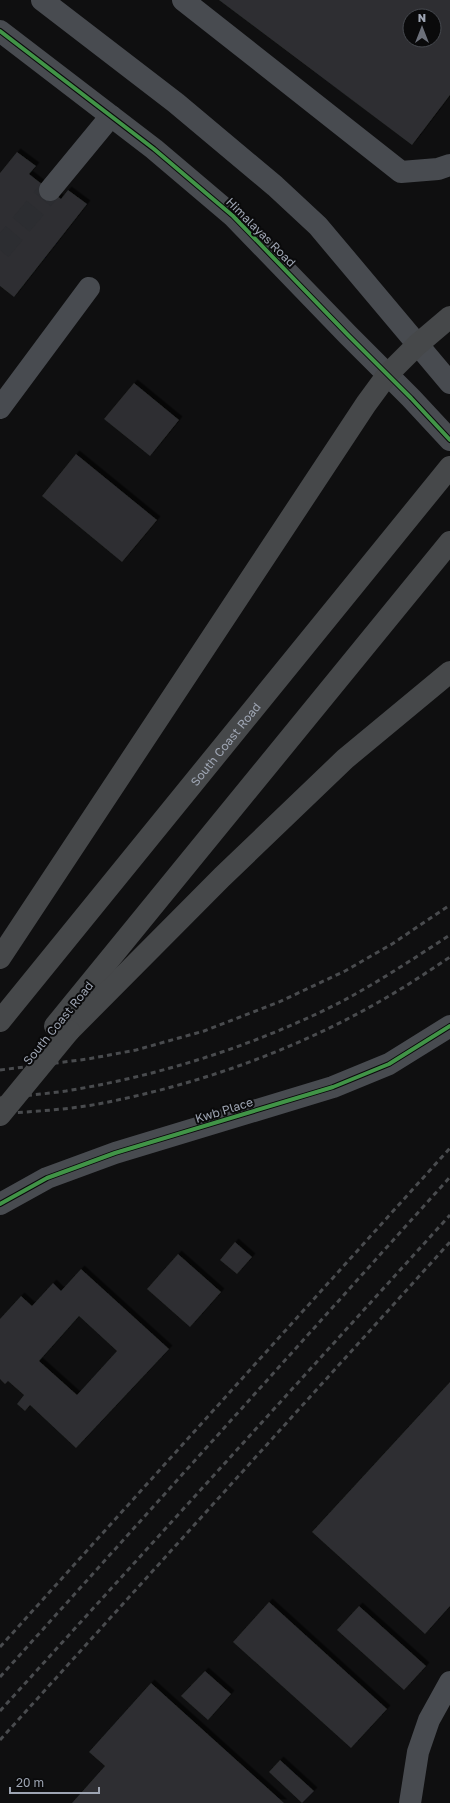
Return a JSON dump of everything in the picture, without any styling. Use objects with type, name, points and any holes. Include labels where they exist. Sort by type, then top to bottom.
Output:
[{"type":"main road","points":[[0,958],[361,411],[388,374],[417,345],[450,317]]},
{"type":"main road","name":"South Coast Road","points":[[0,1021],[450,467]]},
{"type":"main road","name":"South Coast Road","points":[[0,1094],[62,1029],[450,542]]},
{"type":"main road","points":[[0,1115],[62,1029],[345,759],[449,674]]},
{"type":"street","points":[[42,0],[176,103],[275,186],[318,226],[445,378]]},
{"type":"street","points":[[183,0],[401,172],[438,169],[450,165]]},
{"type":"street","name":"Himalayas Road","points":[[0,31],[154,148],[234,216],[450,440]]},
{"type":"street","points":[[50,190],[111,116]]},
{"type":"street","points":[[0,408],[89,288]]},
{"type":"street","name":"Kwb Place","points":[[0,1204],[47,1178],[115,1153],[333,1087],[389,1064],[450,1026]]},
{"type":"street","points":[[410,1803],[418,1752],[429,1720],[450,1682]]},
{"type":"building","points":[[219,0],[450,0],[450,95],[412,145]]},
{"type":"building","points":[[17,152],[36,166],[29,174],[61,199],[68,190],[87,204],[14,297],[0,286],[0,173]]},
{"type":"building","points":[[134,383],[179,420],[150,456],[104,419]]},
{"type":"building","points":[[76,454],[157,520],[122,562],[42,496]]},
{"type":"building","points":[[235,1242],[252,1257],[237,1274],[220,1260]]},
{"type":"building","points":[[178,1254],[221,1292],[190,1327],[147,1289]]},
{"type":"building","points":[[81,1269],[169,1349],[76,1448],[30,1405],[25,1411],[17,1404],[24,1395],[8,1381],[5,1384],[0,1379],[0,1319],[21,1296],[32,1306],[53,1283],[61,1291]],"holes":[[[79,1316],[117,1351],[77,1395],[39,1361]]]},
{"type":"building","points":[[450,1382],[450,1606],[425,1634],[312,1532]]},
{"type":"building","points":[[269,1602],[387,1709],[351,1748],[233,1642]]},
{"type":"building","points":[[359,1606],[426,1666],[404,1690],[337,1630]]},
{"type":"building","points":[[205,1671],[231,1694],[208,1720],[181,1696]]},
{"type":"building","points":[[151,1683],[284,1803],[72,1803],[105,1766],[89,1752]]},
{"type":"building","points":[[280,1760],[314,1791],[302,1803],[269,1772]]},
{"type":"tunnel","points":[[0,250],[50,190]]},
{"type":"railway","points":[[0,1070],[88,1059],[136,1050],[204,1031],[279,1002],[345,971],[392,944],[450,905]]},
{"type":"railway","points":[[0,1098],[66,1091],[161,1071],[253,1041],[312,1016],[348,998],[450,935]]},
{"type":"railway","points":[[0,1114],[64,1109],[142,1095],[180,1085],[256,1060],[293,1045],[365,1010],[450,957]]},
{"type":"railway","points":[[0,1647],[450,1148]]},
{"type":"railway","points":[[0,1677],[450,1177]]},
{"type":"railway","points":[[0,1711],[450,1215]]},
{"type":"railway","points":[[0,1740],[450,1242]]},
{"type":"cycle path","points":[[0,31],[154,149],[233,216],[411,398],[450,440]]},
{"type":"cycle path","points":[[0,1204],[47,1178],[115,1153],[333,1087],[389,1064],[450,1026]]}]
